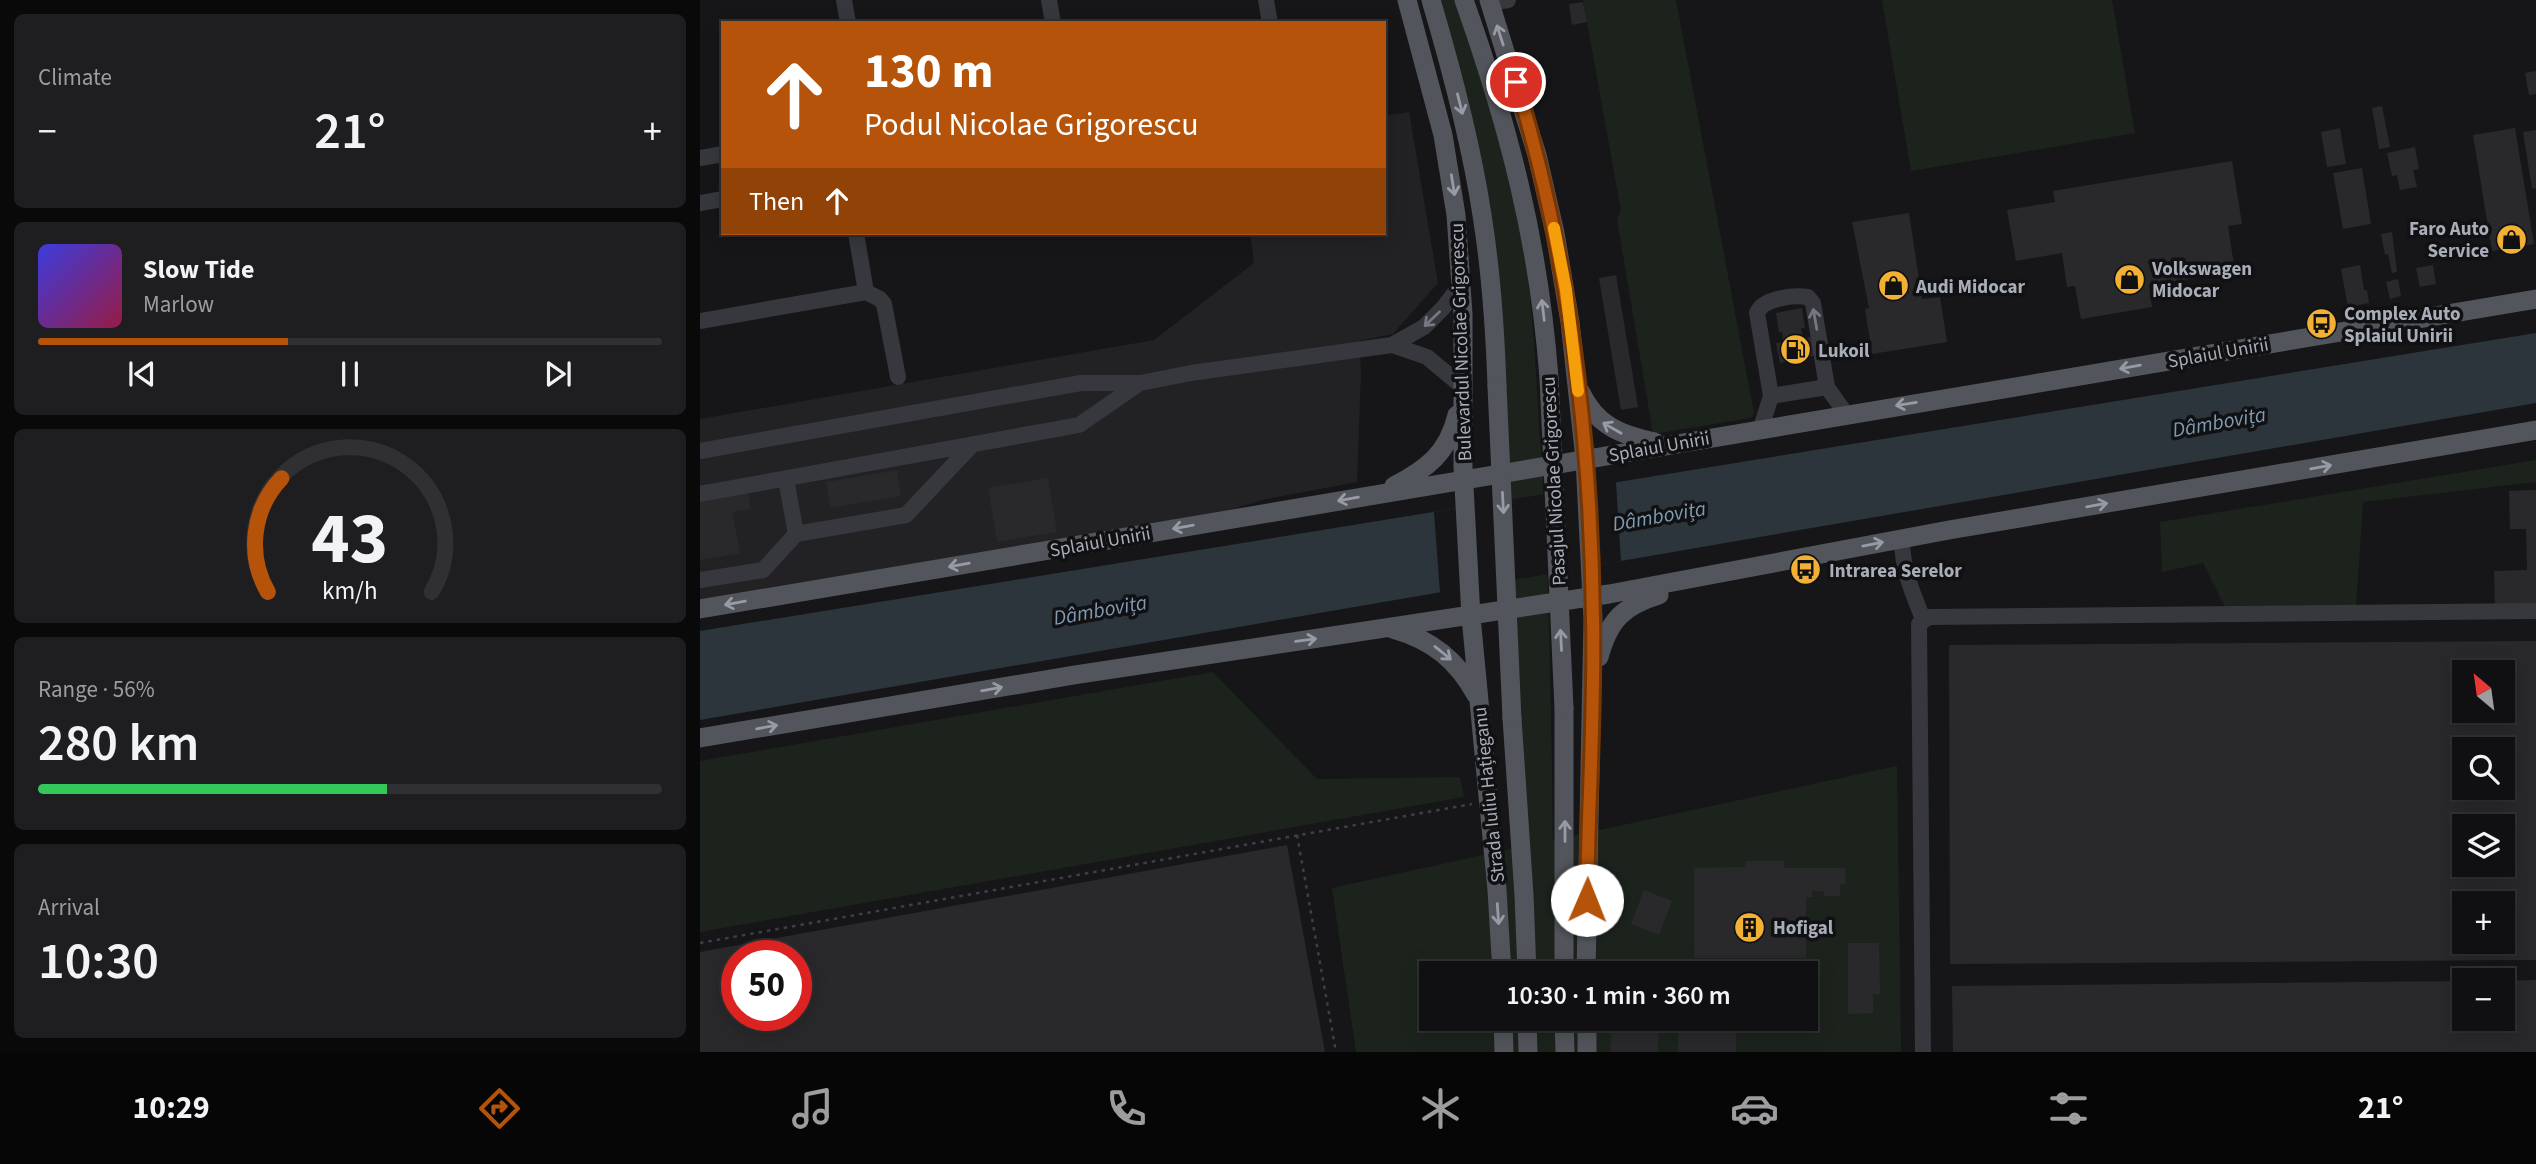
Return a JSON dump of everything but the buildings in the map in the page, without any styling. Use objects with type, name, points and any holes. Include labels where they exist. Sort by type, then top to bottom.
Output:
[{"type":"main road","name":"Bulevardul Nicolae Grigorescu","points":[[1407,0],[1431,85],[1457,215],[1462,283],[1464,479],[1471,617]]},
{"type":"main road","points":[[1431,0],[1458,98],[1479,196],[1491,286],[1527,961]]},
{"type":"main road","name":"Pasajul Nicolae Grigorescu","points":[[1465,0],[1495,93],[1527,214],[1539,276],[1549,378],[1564,708],[1564,961]]},
{"type":"main road","points":[[1496,1],[1547,195],[1566,290],[1585,459],[1593,597],[1586,961]]},
{"type":"main road","name":"Splaiul Unirii","points":[[700,609],[2536,299]]},
{"type":"main road","points":[[1577,384],[1593,413],[1604,424],[1626,435],[1667,444]]},
{"type":"main road","points":[[1382,493],[1416,473],[1445,448],[1455,424],[1463,387]]},
{"type":"main road","points":[[700,738],[1074,675],[1593,597],[1902,539],[2536,430]]},
{"type":"main road","points":[[1593,678],[1607,632],[1620,614],[1645,599],[1710,576]]},
{"type":"main road","name":"Strada Iuliu Hațieganu","points":[[1471,617],[1501,961]]},
{"type":"main road","points":[[1389,628],[1419,638],[1443,652],[1464,674],[1478,699]]},
{"type":"main road","points":[[1503,1031],[1504,1052]]},
{"type":"main road","points":[[1527,1031],[1528,1052]]},
{"type":"main road","points":[[1564,1031],[1565,1052]]},
{"type":"main road","points":[[1587,1031],[1587,1052]]},
{"type":"lane","points":[[845,0],[848,21]]},
{"type":"lane","points":[[1049,0],[1053,21]]},
{"type":"lane","points":[[1266,0],[1270,21]]},
{"type":"lane","points":[[700,158],[721,154]]},
{"type":"lane","points":[[700,203],[721,199]]},
{"type":"lane","points":[[856,235],[866,292]]},
{"type":"lane","points":[[700,452],[1081,383],[1140,383],[1191,373],[1392,345],[1424,327],[1451,299],[1462,283]]},
{"type":"lane","points":[[700,321],[866,292],[884,304],[898,377]]},
{"type":"lane","points":[[1760,428],[1771,396],[1757,313],[1760,306],[1766,302],[1801,296],[1808,297],[1812,303],[1827,387],[1846,414]]},
{"type":"lane","points":[[1392,345],[1412,350],[1427,358],[1463,387]]},
{"type":"lane","points":[[700,494],[1079,425],[1140,383]]},
{"type":"lane","points":[[1771,396],[1827,387]]},
{"type":"lane","points":[[700,580],[763,570],[796,534],[906,515],[973,444]]},
{"type":"lane","points":[[786,479],[796,534]]},
{"type":"lane","points":[[1902,539],[1902,559],[1907,580],[1923,619]]},
{"type":"lane","points":[[1923,1052],[1919,624],[1923,619],[2536,611]]},
{"type":"path","points":[[700,943],[1488,801]]},
{"type":"path","points":[[1297,835],[1336,1052]]},
{"type":"shaded area","points":[[1439,0],[1455,0],[1501,148],[1526,262],[1545,527],[1553,840],[1897,766],[1901,1052],[1356,1052],[1332,888],[1529,845],[1503,378]]},
{"type":"shaded area","points":[[1583,0],[1676,0],[1754,413],[1751,418],[1653,434],[1617,219],[1621,211]]},
{"type":"shaded area","points":[[1882,0],[2112,0],[2135,133],[1911,171]]},
{"type":"shaded area","points":[[1409,112],[1438,283],[1393,334],[1359,341],[1361,372],[1357,482],[1266,499],[1213,515],[700,602],[700,419],[1154,340],[1254,263],[1250,235],[1386,235],[1386,116]]},
{"type":"shaded area","points":[[2536,460],[2536,482],[2363,502],[2356,607],[2225,607],[2203,563],[2162,572],[2160,522]]},
{"type":"shaded area","points":[[1213,672],[1317,779],[1460,777],[1464,797],[700,932],[700,761]]},
{"type":"water","name":"Dâmbovița","points":[[2536,333],[2536,403],[700,720],[700,631]]},
{"type":"pier","points":[[1616,482],[1621,561],[1440,593],[1434,512]]},
{"type":"slow traffic","points":[[1554,228],[1566,290],[1578,391]]},
{"type":"place","name":"Faro Auto Service","points":[[2512,239]]},
{"type":"place","name":"Volkswagen Midocar","points":[[2129,279]]},
{"type":"place","name":"Audi Midocar","points":[[1893,286]]},
{"type":"place","name":"Complex Auto Splaiul Unirii","points":[[2321,324]]},
{"type":"place","name":"Lukoil","points":[[1795,350]]},
{"type":"place","name":"Intrarea Serelor","points":[[1806,570]]},
{"type":"place","name":"Hofigal","points":[[1750,927]]},
{"type":"route","points":[[1516,82],[1550,208],[1566,290],[1585,459],[1593,619],[1587,900]]}]
